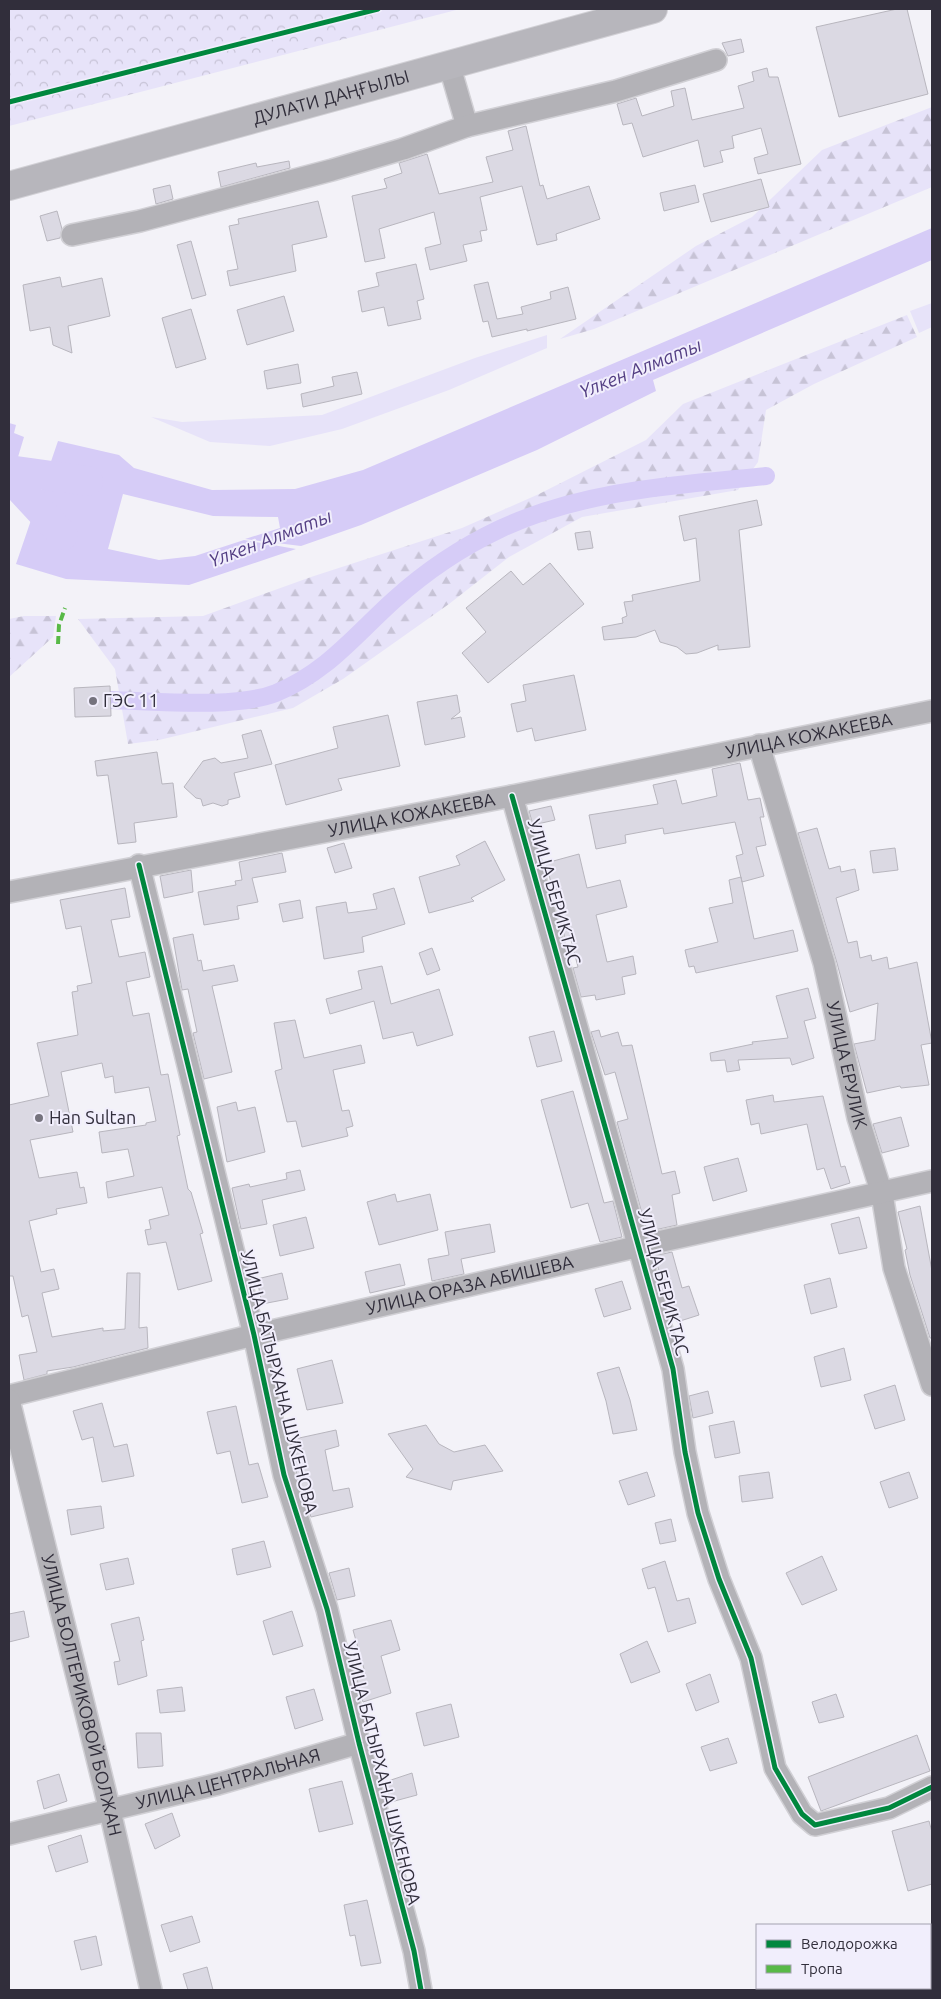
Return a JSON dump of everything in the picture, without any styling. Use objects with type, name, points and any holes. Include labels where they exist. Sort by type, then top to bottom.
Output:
[{"type":"main road","name":"ДУЛАТИ ДАҢҒЫЛЫ","points":[[9,186],[653,9]]},
{"type":"street","points":[[72,235],[140,221],[332,170],[467,126],[616,91],[716,60]]},
{"type":"street","points":[[448,64],[467,126]]},
{"type":"street","name":"УЛИЦА КОЖАКЕЕВА","points":[[9,892],[138,865],[512,796],[932,711]]},
{"type":"street","name":"УЛИЦА ЕРУЛИК","points":[[759,745],[824,963],[858,1118],[882,1194],[894,1268],[932,1385]]},
{"type":"street","name":"УЛИЦА БЕРИКТАС","points":[[512,796],[640,1246],[673,1369],[685,1452],[698,1513],[719,1579],[751,1658],[775,1768],[802,1814],[815,1825],[889,1808],[932,1788]]},
{"type":"street","name":"УЛИЦА БАТЫРХАНА ШУКЕНОВА","points":[[138,865],[254,1335],[284,1475],[326,1608],[359,1743],[414,1951],[422,1990]]},
{"type":"street","name":"УЛИЦА ОРАЗА АБИШЕВА","points":[[9,1396],[254,1335],[640,1246],[882,1194],[932,1181]]},
{"type":"street","name":"УЛИЦА БОЛТЕРИКОВОЙ БОЛЖАН","points":[[9,1400],[110,1811],[151,1990]]},
{"type":"street","name":"УЛИЦА ЦЕНТРАЛЬНАЯ","points":[[9,1834],[218,1784],[359,1743]]},
{"type":"green space","points":[[9,9],[460,9],[9,126]]},
{"type":"green space","points":[[932,107],[932,187],[594,329],[560,339],[696,246],[752,217],[822,150]]},
{"type":"green space","points":[[932,303],[932,327],[919,333],[910,311]]},
{"type":"green space","points":[[907,315],[917,337],[814,384],[766,410],[758,462],[738,490],[582,517],[509,557],[449,604],[343,679],[293,708],[159,740],[128,744],[115,669],[78,619],[203,616],[311,577],[462,528],[539,494],[646,440],[683,404]]},
{"type":"green space","points":[[547,335],[547,348],[449,390],[342,429],[270,446],[210,442],[151,417],[182,422],[322,415],[475,358]]},
{"type":"green space","points":[[24,616],[56,616],[53,637],[9,677],[9,619]]},
{"type":"water","points":[[932,228],[932,260],[653,380],[656,391],[537,450],[361,525],[301,546],[245,539],[280,528],[278,517],[213,516],[123,494],[108,549],[159,560],[195,556],[244,540],[296,549],[189,585],[66,579],[16,564],[58,441],[119,455],[134,468],[212,490],[295,489],[363,470]]},
{"type":"water","points":[[9,423],[16,425],[14,433],[24,437],[9,487]]},
{"type":"building","points":[[897,9],[907,9],[928,94],[839,117],[816,27]]},
{"type":"building","points":[[741,39],[744,52],[728,56],[722,43]]},
{"type":"building","points":[[767,68],[769,77],[778,77],[801,164],[758,174],[754,158],[768,154],[761,128],[732,136],[734,148],[720,151],[723,162],[704,167],[698,140],[643,157],[632,123],[623,125],[617,104],[636,98],[642,116],[674,106],[671,91],[685,88],[692,120],[744,108],[738,86],[754,81],[752,72]]},
{"type":"building","points":[[526,126],[540,186],[543,185],[547,199],[589,186],[600,219],[556,234],[557,240],[537,245],[522,186],[480,197],[487,230],[480,231],[482,241],[463,245],[467,261],[430,270],[425,248],[441,244],[434,212],[379,229],[385,258],[365,262],[352,196],[387,188],[384,179],[402,173],[399,163],[427,154],[439,194],[493,182],[486,157],[513,150],[508,131]]},
{"type":"building","points":[[289,161],[290,168],[221,187],[218,172],[256,163],[257,167]]},
{"type":"building","points":[[761,179],[769,207],[711,222],[703,194]]},
{"type":"building","points":[[170,185],[173,199],[156,204],[153,189]]},
{"type":"building","points":[[695,185],[699,202],[664,211],[660,193]]},
{"type":"building","points":[[318,201],[327,237],[292,245],[296,271],[230,286],[227,271],[238,269],[229,226],[239,224],[238,219]]},
{"type":"building","points":[[57,211],[62,229],[60,238],[47,241],[40,216]]},
{"type":"building","points":[[191,241],[206,295],[192,299],[177,245]]},
{"type":"building","points":[[416,264],[424,299],[417,301],[421,319],[388,326],[384,307],[362,312],[358,291],[379,286],[376,273]]},
{"type":"building","points":[[60,277],[62,287],[102,278],[110,316],[68,326],[72,353],[53,345],[50,327],[30,331],[23,285]]},
{"type":"building","points":[[488,282],[497,319],[523,314],[521,307],[551,299],[550,292],[568,287],[576,319],[492,337],[488,321],[483,322],[474,285]]},
{"type":"building","points":[[284,296],[294,331],[247,345],[237,310]]},
{"type":"building","points":[[191,309],[206,359],[176,368],[162,318]]},
{"type":"building","points":[[298,364],[301,383],[267,389],[264,371]]},
{"type":"building","points":[[357,372],[362,394],[303,407],[301,394],[334,386],[332,377]]},
{"type":"building","points":[[757,500],[762,525],[739,530],[750,647],[718,650],[718,645],[697,653],[686,654],[677,647],[660,642],[655,630],[636,637],[604,640],[602,627],[623,623],[622,618],[627,616],[624,602],[633,601],[632,595],[700,581],[696,538],[684,541],[679,516]]},
{"type":"building","points":[[590,531],[593,548],[578,550],[575,533]]},
{"type":"building","points":[[550,563],[584,604],[488,683],[462,653],[486,632],[466,608],[511,571],[523,585]]},
{"type":"building","points":[[574,675],[586,730],[535,741],[532,728],[517,732],[511,704],[526,701],[523,685]]},
{"type":"building","name":"ГЭС 11","points":[[110,686],[111,716],[75,717],[74,688]]},
{"type":"building","points":[[457,695],[460,712],[451,719],[461,717],[465,737],[425,745],[417,702]]},
{"type":"building","points":[[388,715],[400,766],[338,779],[342,790],[286,805],[275,765],[338,748],[333,727]]},
{"type":"building","points":[[261,730],[272,764],[234,773],[240,797],[228,800],[228,804],[222,806],[213,803],[203,806],[201,799],[196,798],[184,787],[203,761],[215,758],[221,763],[248,758],[242,735]]},
{"type":"building","points":[[157,752],[162,784],[173,783],[177,817],[134,823],[136,842],[118,844],[108,775],[97,776],[95,761]]},
{"type":"building","points":[[740,763],[748,800],[760,798],[764,817],[760,817],[766,845],[756,847],[764,876],[742,882],[736,856],[743,854],[735,822],[664,834],[663,828],[625,835],[626,843],[596,849],[589,815],[658,804],[653,785],[676,780],[682,804],[717,796],[712,769]]},
{"type":"building","points":[[551,806],[555,820],[533,825],[529,811]]},
{"type":"building","points":[[817,828],[829,869],[840,866],[841,872],[855,869],[859,890],[836,898],[848,943],[857,941],[860,958],[871,955],[872,961],[887,957],[889,969],[917,962],[932,1043],[921,1045],[929,1085],[901,1088],[900,1086],[867,1093],[854,1044],[875,1040],[878,1003],[850,1012],[798,833]]},
{"type":"building","points":[[485,841],[505,880],[471,898],[474,901],[429,913],[419,877],[460,865],[456,856]]},
{"type":"building","points":[[344,843],[352,868],[335,873],[327,848]]},
{"type":"building","points":[[895,848],[898,870],[873,873],[870,851]]},
{"type":"building","points":[[282,853],[286,872],[252,878],[258,902],[237,906],[239,919],[204,925],[198,892],[236,885],[235,881],[242,880],[239,862]]},
{"type":"building","points":[[579,854],[587,888],[620,880],[627,907],[596,915],[607,962],[633,956],[636,974],[622,977],[625,994],[596,1000],[595,995],[581,997],[573,968],[578,967],[570,936],[565,938],[546,863]]},
{"type":"building","points":[[191,870],[193,892],[164,898],[160,876]]},
{"type":"building","points":[[741,877],[754,939],[793,930],[798,951],[696,973],[694,966],[689,967],[685,950],[718,942],[709,908],[733,903],[729,880]]},
{"type":"building","points":[[125,888],[130,917],[111,920],[119,957],[145,952],[150,977],[126,982],[133,1016],[149,1013],[161,1075],[168,1074],[180,1135],[177,1136],[188,1189],[191,1192],[203,1233],[200,1234],[212,1281],[178,1290],[166,1242],[148,1245],[145,1230],[151,1229],[149,1220],[169,1215],[162,1187],[108,1198],[106,1182],[134,1176],[128,1149],[102,1153],[99,1132],[146,1125],[146,1123],[156,1121],[149,1087],[115,1093],[113,1076],[105,1078],[102,1063],[61,1072],[73,1132],[30,1140],[39,1178],[77,1172],[80,1188],[84,1187],[87,1203],[56,1209],[57,1214],[29,1221],[41,1272],[54,1269],[59,1289],[42,1293],[52,1337],[103,1328],[103,1331],[125,1329],[127,1273],[140,1273],[139,1328],[147,1327],[148,1348],[73,1367],[47,1371],[47,1374],[24,1380],[19,1355],[37,1352],[28,1315],[22,1317],[13,1276],[9,1276],[9,1105],[49,1096],[37,1043],[78,1035],[72,992],[78,991],[77,986],[92,983],[81,926],[66,929],[60,900]]},
{"type":"building","points":[[394,888],[405,924],[362,937],[364,952],[324,959],[316,907],[346,902],[348,913],[377,909],[373,894]]},
{"type":"building","points":[[300,900],[303,918],[283,922],[279,904]]},
{"type":"building","points":[[193,934],[198,961],[201,960],[203,971],[234,965],[238,981],[212,986],[232,1072],[204,1079],[193,1033],[197,1032],[188,989],[182,990],[173,938]]},
{"type":"building","points":[[432,948],[440,970],[427,975],[419,953]]},
{"type":"building","points":[[382,966],[391,1004],[439,989],[453,1035],[417,1046],[413,1032],[383,1039],[374,1001],[330,1014],[326,999],[362,989],[358,971]]},
{"type":"building","points":[[808,988],[816,1018],[804,1021],[814,1058],[792,1065],[790,1058],[738,1060],[740,1070],[727,1072],[725,1060],[711,1061],[710,1053],[753,1044],[752,1042],[788,1038],[776,996]]},
{"type":"building","points":[[295,1020],[304,1058],[361,1045],[365,1063],[333,1070],[342,1111],[349,1110],[353,1126],[346,1128],[348,1136],[302,1147],[296,1121],[287,1122],[275,1071],[282,1069],[274,1023]]},
{"type":"building","points":[[599,1030],[601,1037],[618,1032],[622,1046],[632,1045],[662,1174],[675,1171],[680,1193],[672,1195],[677,1225],[650,1231],[650,1227],[646,1228],[617,1122],[628,1119],[615,1072],[605,1075],[591,1032]]},
{"type":"building","points":[[554,1031],[562,1061],[537,1067],[529,1037]]},
{"type":"building","points":[[573,1091],[604,1203],[613,1201],[622,1237],[600,1242],[588,1203],[571,1208],[541,1100]]},
{"type":"building","points":[[773,1095],[774,1102],[823,1096],[841,1167],[845,1166],[850,1183],[831,1189],[824,1168],[817,1170],[807,1124],[761,1134],[759,1123],[751,1125],[746,1100]]},
{"type":"building","points":[[236,1102],[238,1111],[255,1107],[265,1152],[227,1162],[217,1107]]},
{"type":"building","points":[[901,1117],[909,1146],[882,1153],[873,1124]]},
{"type":"building","points":[[738,1158],[747,1191],[713,1201],[704,1167]]},
{"type":"building","points":[[300,1170],[305,1190],[262,1200],[267,1224],[241,1229],[232,1188],[249,1184],[250,1187],[287,1179],[286,1173]]},
{"type":"building","points":[[395,1194],[397,1202],[430,1194],[438,1230],[379,1245],[367,1202]]},
{"type":"building","points":[[920,1206],[932,1271],[932,1338],[930,1338],[910,1275],[905,1250],[907,1249],[898,1212]]},
{"type":"building","points":[[306,1217],[314,1248],[280,1256],[273,1225]]},
{"type":"building","points":[[859,1217],[867,1248],[839,1254],[831,1224]]},
{"type":"building","points":[[490,1224],[495,1252],[461,1259],[464,1274],[432,1281],[428,1259],[449,1255],[445,1232]]},
{"type":"building","points":[[672,1252],[682,1288],[689,1286],[699,1315],[677,1322],[654,1256]]},
{"type":"building","points":[[400,1264],[405,1285],[370,1293],[365,1272]]},
{"type":"building","points":[[282,1273],[288,1299],[262,1304],[257,1279]]},
{"type":"building","points":[[830,1278],[837,1307],[811,1314],[804,1285]]},
{"type":"building","points":[[622,1281],[631,1309],[604,1317],[595,1289]]},
{"type":"building","points":[[844,1348],[851,1380],[821,1387],[814,1357]]},
{"type":"building","points":[[332,1360],[343,1403],[307,1410],[297,1369]]},
{"type":"building","points":[[619,1367],[630,1400],[637,1430],[613,1434],[606,1401],[597,1373]]},
{"type":"building","points":[[895,1385],[905,1420],[875,1429],[864,1395]]},
{"type":"building","points":[[708,1391],[713,1413],[693,1418],[689,1396]]},
{"type":"building","points":[[102,1403],[114,1447],[127,1444],[134,1476],[102,1482],[93,1437],[82,1440],[73,1411]]},
{"type":"building","points":[[236,1406],[249,1465],[258,1463],[268,1497],[242,1503],[230,1451],[217,1454],[207,1412]]},
{"type":"building","points":[[734,1421],[740,1453],[715,1458],[709,1426]]},
{"type":"building","points":[[426,1425],[439,1444],[454,1452],[485,1445],[503,1471],[453,1481],[451,1490],[406,1477],[413,1469],[388,1434]]},
{"type":"building","points":[[336,1430],[339,1446],[325,1450],[333,1491],[349,1488],[353,1507],[311,1517],[297,1475],[290,1440]]},
{"type":"building","points":[[647,1472],[655,1496],[628,1505],[619,1481]]},
{"type":"building","points":[[769,1472],[773,1498],[742,1502],[739,1476]]},
{"type":"building","points":[[909,1472],[918,1498],[889,1508],[880,1482]]},
{"type":"building","points":[[101,1506],[104,1528],[71,1535],[67,1510]]},
{"type":"building","points":[[671,1519],[676,1541],[660,1544],[655,1523]]},
{"type":"building","points":[[264,1541],[271,1567],[237,1575],[232,1549]]},
{"type":"building","points":[[822,1556],[837,1590],[802,1605],[786,1573]]},
{"type":"building","points":[[128,1558],[134,1584],[106,1590],[100,1564]]},
{"type":"building","points":[[665,1561],[677,1601],[689,1598],[696,1623],[668,1632],[655,1587],[648,1589],[642,1569]]},
{"type":"building","points":[[349,1568],[355,1596],[337,1600],[329,1573]]},
{"type":"building","points":[[24,1611],[29,1637],[9,1642],[9,1614]]},
{"type":"building","points":[[292,1611],[303,1646],[273,1655],[263,1621]]},
{"type":"building","points":[[139,1617],[144,1640],[141,1641],[147,1676],[118,1685],[114,1662],[120,1661],[111,1624]]},
{"type":"building","points":[[391,1620],[400,1650],[381,1656],[391,1693],[363,1702],[357,1679],[366,1676],[353,1630]]},
{"type":"building","points":[[647,1641],[660,1672],[631,1683],[620,1654]]},
{"type":"building","points":[[710,1674],[719,1702],[696,1711],[686,1684]]},
{"type":"building","points":[[182,1687],[185,1711],[160,1713],[157,1690]]},
{"type":"building","points":[[314,1689],[323,1720],[295,1729],[286,1697]]},
{"type":"building","points":[[836,1694],[844,1717],[819,1723],[812,1702]]},
{"type":"building","points":[[451,1704],[459,1737],[424,1746],[416,1713]]},
{"type":"building","points":[[136,1733],[161,1733],[163,1766],[138,1768]]},
{"type":"building","points":[[917,1735],[930,1771],[821,1811],[808,1777]]},
{"type":"building","points":[[728,1738],[737,1763],[710,1771],[701,1747]]},
{"type":"building","points":[[412,1773],[417,1795],[391,1802],[385,1782]]},
{"type":"building","points":[[59,1774],[67,1801],[44,1809],[37,1781]]},
{"type":"building","points":[[342,1781],[353,1824],[319,1832],[309,1789]]},
{"type":"building","points":[[172,1813],[180,1836],[155,1849],[145,1824]]},
{"type":"building","points":[[929,1821],[932,1832],[932,1884],[908,1891],[892,1831]]},
{"type":"building","points":[[81,1835],[88,1862],[56,1872],[48,1846]]},
{"type":"building","points":[[367,1900],[381,1963],[361,1966],[355,1935],[350,1936],[344,1905]]},
{"type":"building","points":[[192,1916],[200,1942],[170,1952],[161,1925]]},
{"type":"building","points":[[96,1936],[102,1965],[81,1970],[74,1941]]},
{"type":"building","points":[[207,1967],[213,1990],[188,1990],[183,1974]]},
{"type":"waterway","name":"Үлкен Алматы","points":[[9,470],[88,481]]},
{"type":"waterway","points":[[111,700],[218,703],[259,698],[276,693],[310,675],[325,664],[406,589],[458,552],[500,529],[532,516],[597,497],[665,486],[766,476]]},
{"type":"waterway","name":"Үлкен Алматы","points":[[9,477],[63,535]]},
{"type":"marked path","points":[[58,644],[59,625],[65,608]]},
{"type":"cycle path","points":[[9,102],[378,9]]},
{"type":"cycle path","points":[[512,796],[673,1369],[685,1452],[698,1513],[719,1579],[751,1658],[775,1768],[802,1814],[815,1825],[889,1808],[932,1787]]},
{"type":"cycle path","points":[[139,865],[254,1335],[284,1475],[327,1609],[359,1743],[414,1951],[421,1990]]},
{"type":"place","name":"ГЭС 11","points":[[93,701]]},
{"type":"place","name":"Han Sultan","points":[[39,1118]]}]
